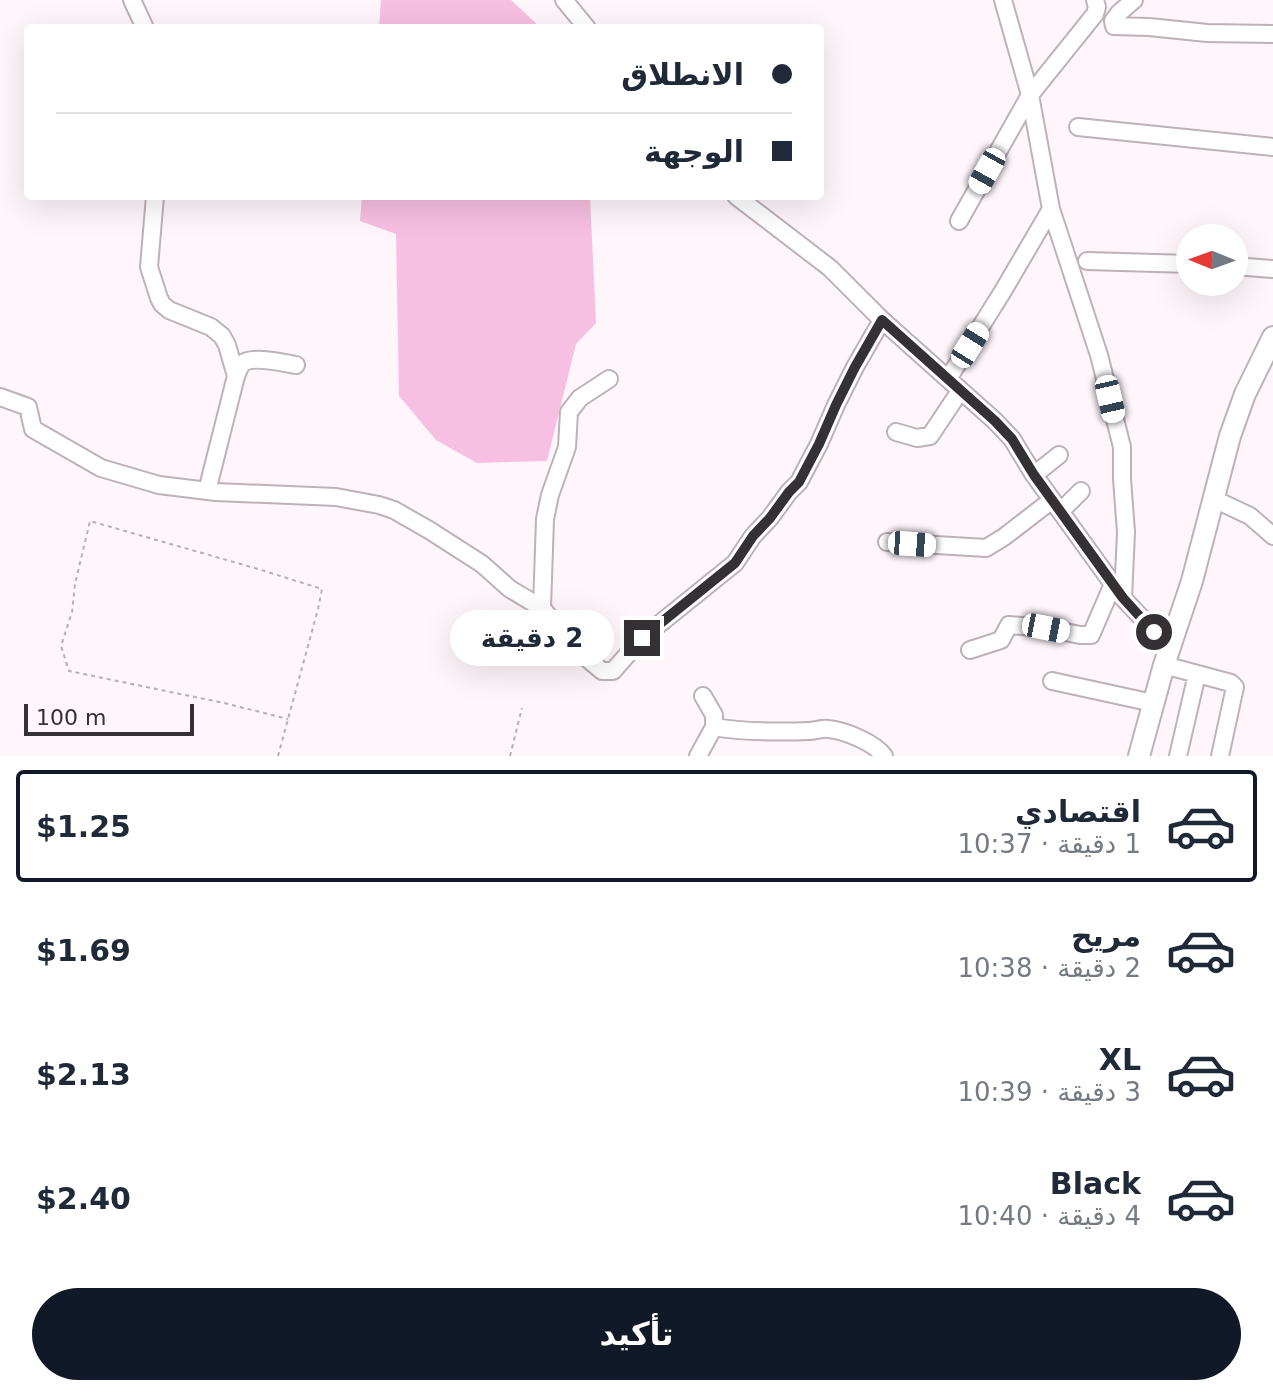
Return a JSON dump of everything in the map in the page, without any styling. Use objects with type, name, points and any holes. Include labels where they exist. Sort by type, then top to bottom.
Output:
[{"type":"main road","points":[[1139,756],[1192,581],[1230,436],[1245,394],[1273,337]]},
{"type":"street","points":[[132,0],[143,24]]},
{"type":"street","points":[[564,0],[584,24]]},
{"type":"street","points":[[1003,0],[1030,95],[1051,209],[1099,355],[1122,447],[1126,532],[1123,598]]},
{"type":"street","points":[[959,221],[1030,95],[1095,14],[1095,0]]},
{"type":"street","points":[[1134,0],[1119,13],[1113,21],[1114,26],[1273,34]]},
{"type":"street","points":[[1078,127],[1273,147]]},
{"type":"street","points":[[155,200],[149,267],[159,298],[169,310],[211,327],[222,336],[236,376]]},
{"type":"street","points":[[741,200],[830,268],[1012,439],[1056,506],[1167,657],[1197,674],[1231,683],[1235,687],[1220,756]]},
{"type":"street","points":[[896,432],[917,438],[930,436],[954,385],[1051,209]]},
{"type":"street","points":[[1087,261],[1176,264]]},
{"type":"street","points":[[1248,267],[1273,269]]},
{"type":"street","points":[[0,397],[28,407],[33,429],[101,468],[159,485],[207,491],[336,497],[379,505],[403,515],[482,564],[510,589],[542,608],[576,649],[602,671],[613,671],[642,638],[735,563],[753,536],[799,482],[849,379],[882,320]]},
{"type":"street","points":[[207,491],[236,376],[242,364],[250,360],[296,365]]},
{"type":"street","points":[[542,608],[545,519],[567,447],[569,412],[580,398],[609,379]]},
{"type":"street","points":[[1034,475],[1059,455]]},
{"type":"street","points":[[887,542],[986,548],[1081,491]]},
{"type":"street","points":[[1214,499],[1250,516],[1273,536]]},
{"type":"street","points":[[970,650],[1001,640],[1009,625],[1091,635],[1113,584]]},
{"type":"street","points":[[1178,756],[1197,674]]},
{"type":"street","points":[[1052,681],[1153,703]]},
{"type":"street","points":[[698,756],[714,727],[714,715],[703,696]]},
{"type":"street","points":[[714,727],[734,730],[828,729],[867,742],[884,756]]},
{"type":"path","points":[[278,756],[318,609],[322,589],[90,521],[75,584],[72,612],[61,646],[69,671],[288,719]]},
{"type":"path","points":[[510,756],[522,708]]},
{"type":"shaded area","points":[[381,0],[511,0],[537,24],[379,24]]},
{"type":"shaded area","points":[[362,200],[590,200],[596,323],[576,344],[547,461],[477,463],[436,440],[399,396],[396,234],[360,221]]},
{"type":"route","points":[[642,638],[735,563],[753,536],[799,482],[855,367],[882,320],[1012,439],[1034,475],[1123,598],[1154,632]]}]
